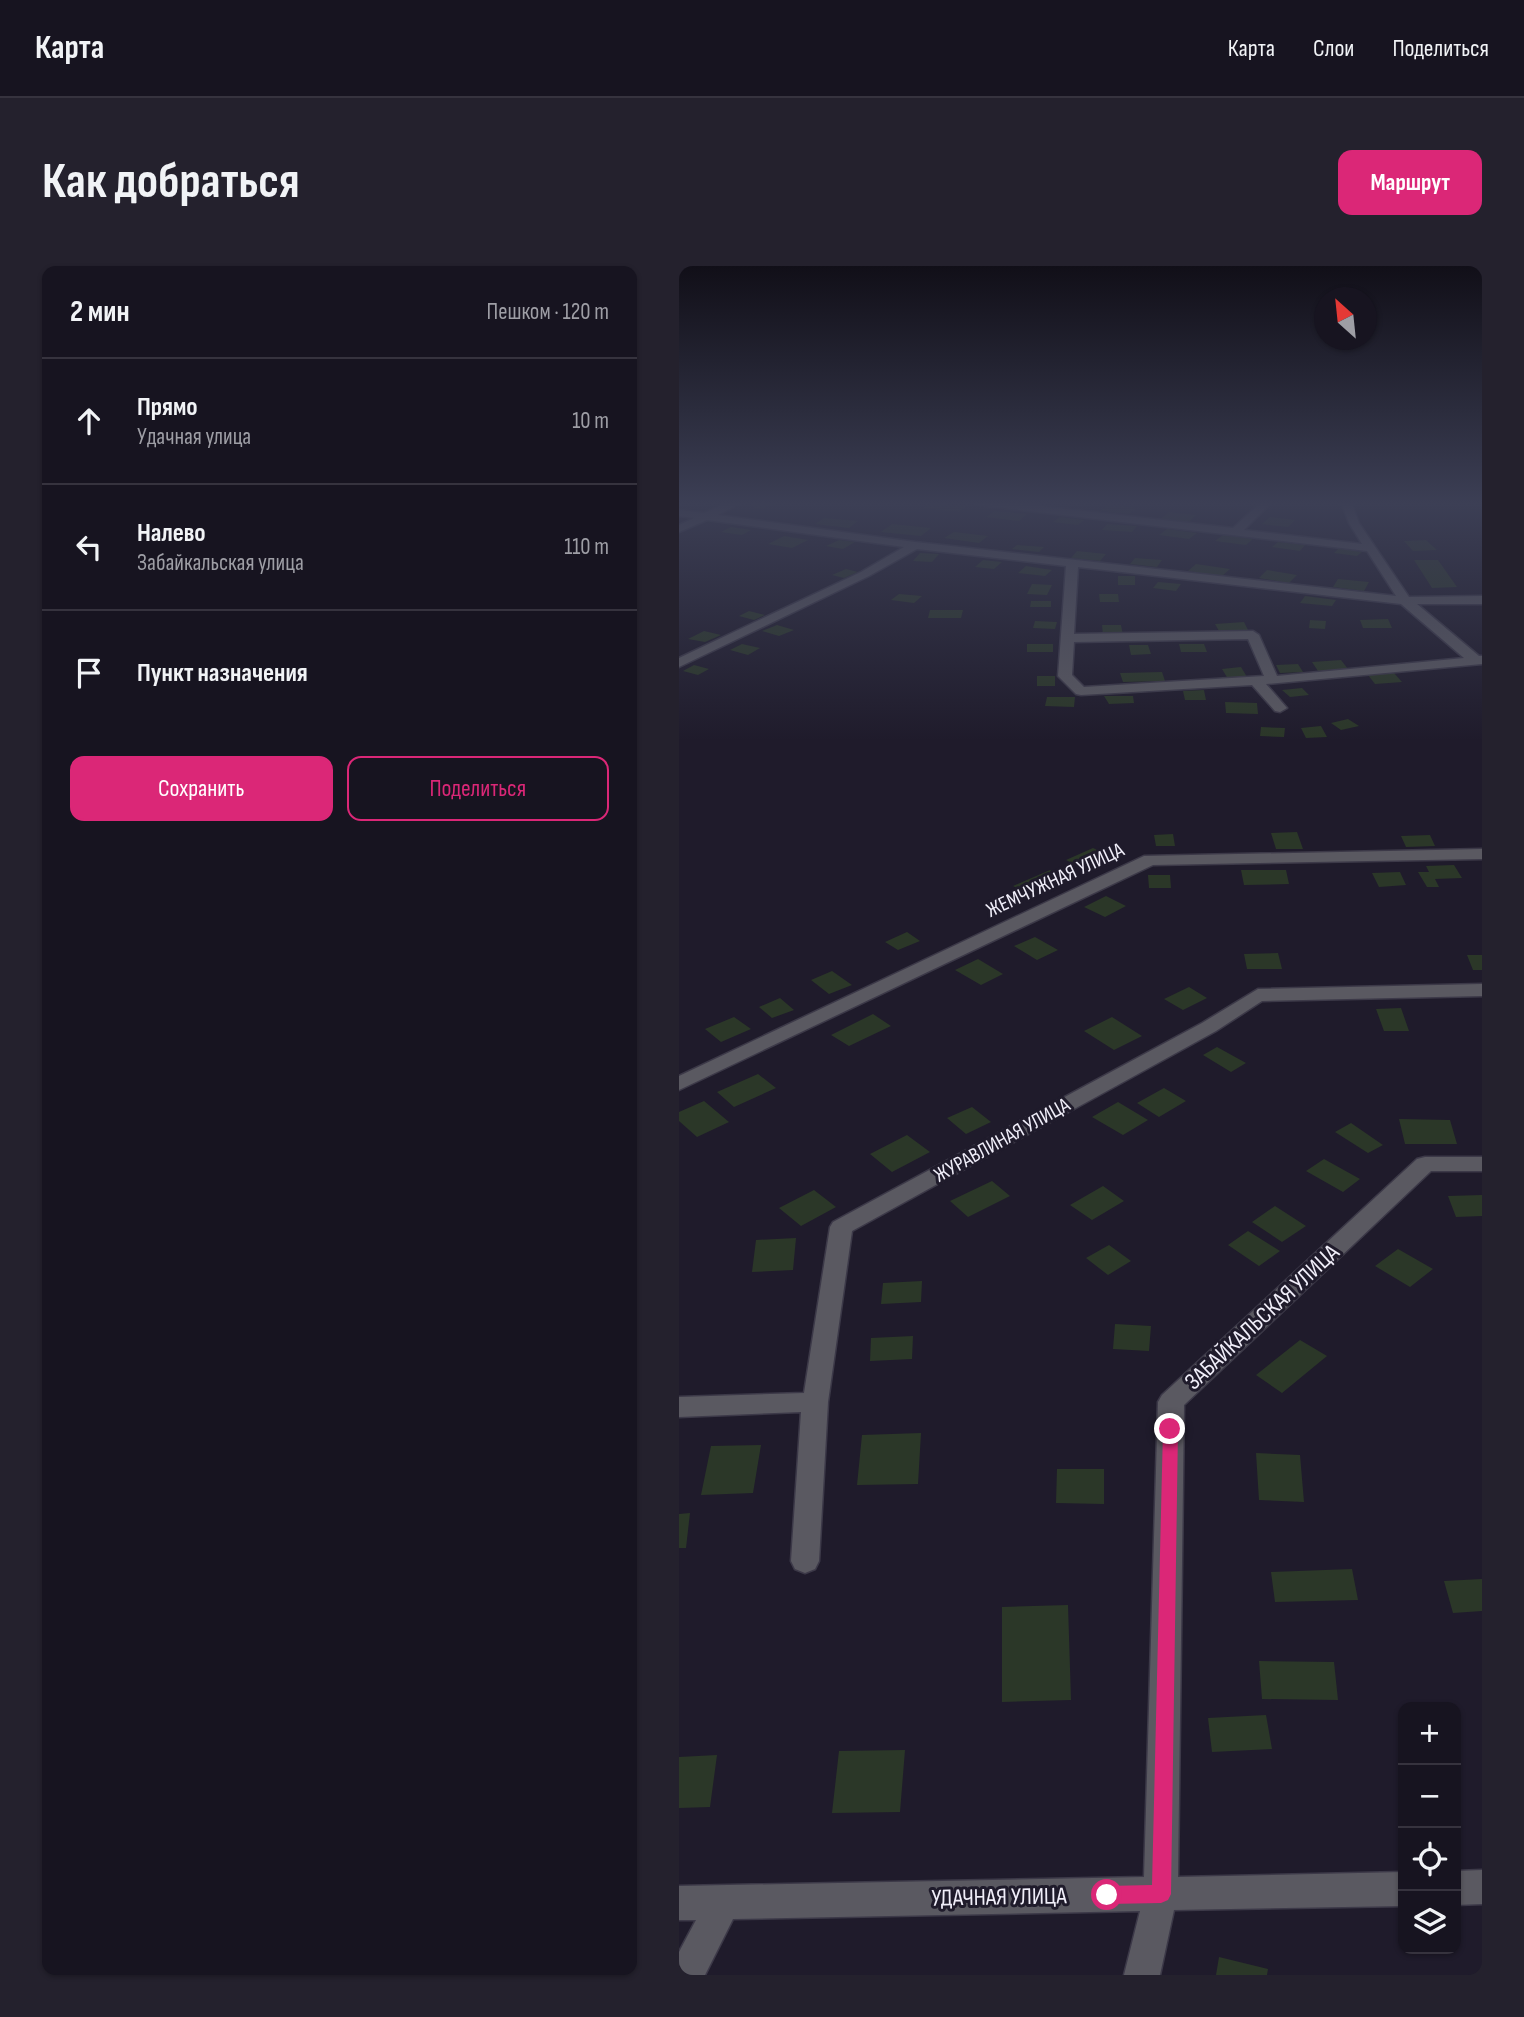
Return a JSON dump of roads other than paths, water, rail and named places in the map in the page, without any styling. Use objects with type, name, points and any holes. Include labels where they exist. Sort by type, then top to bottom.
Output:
[{"type":"street","points":[[679,663],[849,582]]},
{"type":"street","points":[[1071,582],[1065,676],[1081,691],[1272,680],[1479,660]]},
{"type":"street","points":[[1232,582],[1405,601],[1482,600]]},
{"type":"street","points":[[1393,582],[1405,601],[1479,660]]},
{"type":"street","points":[[1067,638],[1253,635],[1272,680]]},
{"type":"street","points":[[1256,681],[1280,708]]},
{"type":"street","name":"ЖЕМЧУЖНАЯ УЛИЦА","points":[[679,1084],[1150,860],[1482,854]]},
{"type":"street","name":"ЖУРАВЛИНАЯ УЛИЦА","points":[[805,1561],[815,1402],[841,1227],[1209,1027],[1258,995],[1482,990]]},
{"type":"street","name":"ЗАБАЙКАЛЬСКАЯ УЛИЦА","points":[[1142,1975],[1161,1894],[1171,1402],[1426,1164],[1482,1164]]},
{"type":"street","points":[[679,1407],[815,1402]]},
{"type":"street","points":[[1461,1888],[1482,1887]]},
{"type":"street","name":"УДАЧНАЯ УЛИЦА","points":[[679,1903],[1398,1889]]},
{"type":"street","points":[[686,1975],[723,1903]]}]
